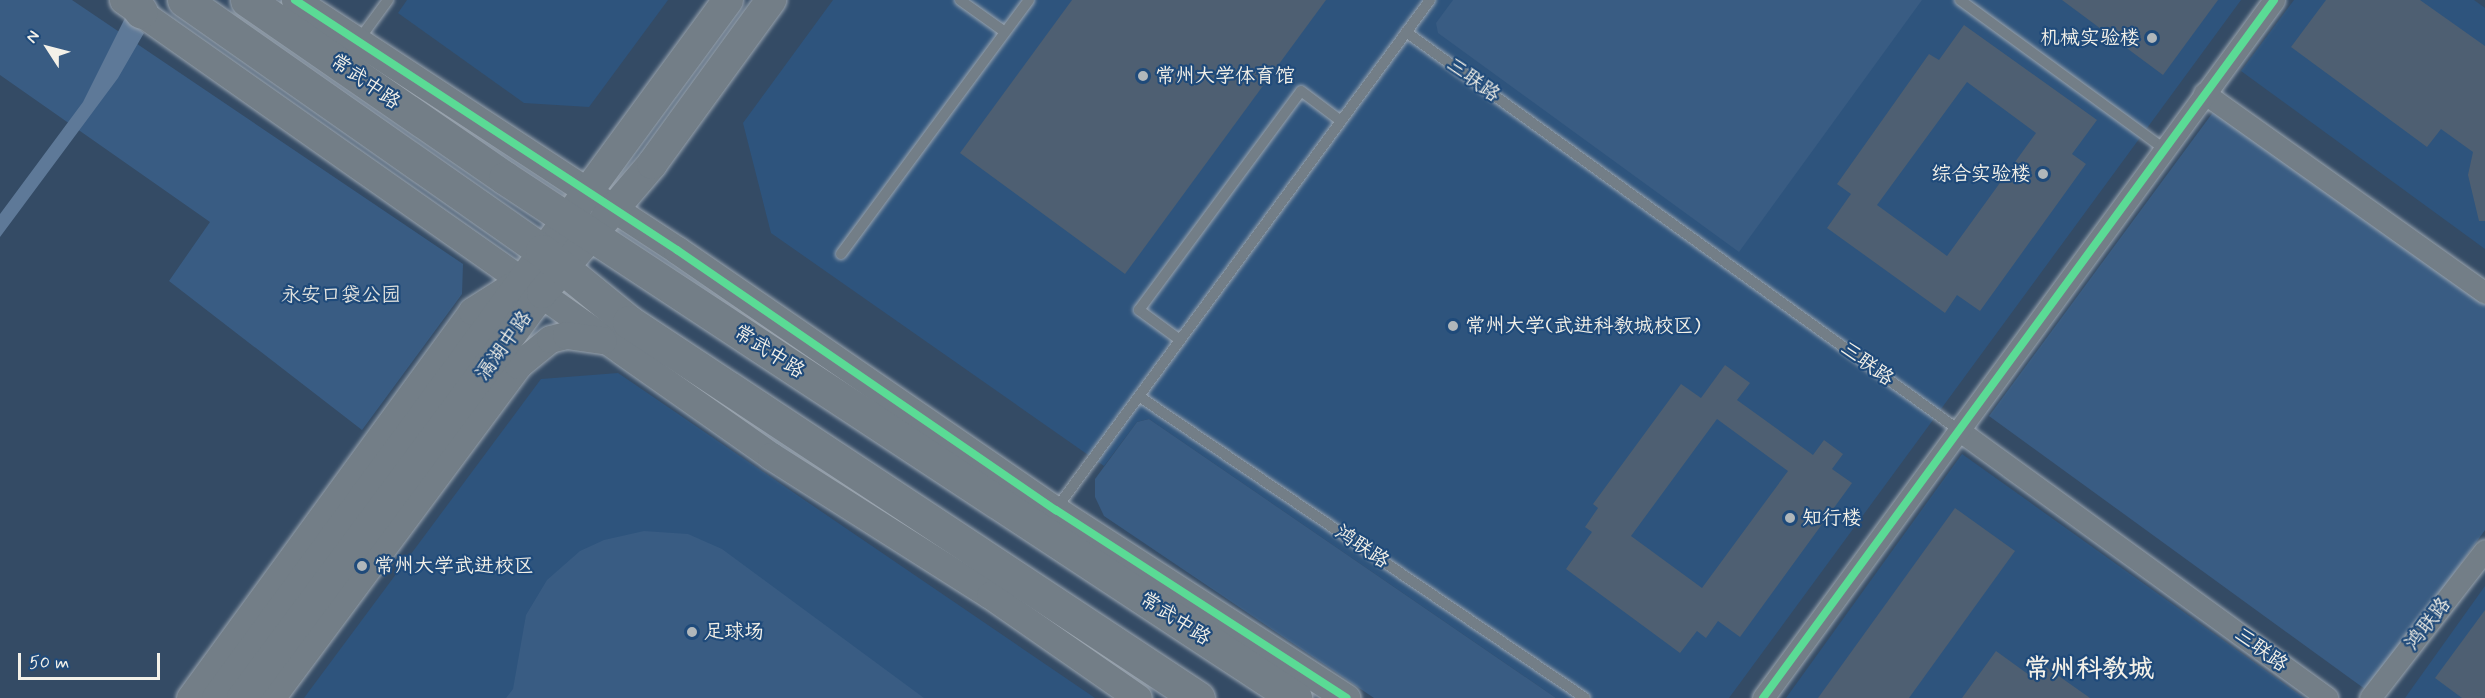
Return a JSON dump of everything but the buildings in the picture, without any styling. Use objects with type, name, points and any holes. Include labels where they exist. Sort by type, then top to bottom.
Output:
[{"type":"main road","name":"常武中路","points":[[184,0],[553,260],[629,322],[1198,698]]},
{"type":"main road","name":"常武中路","points":[[247,0],[579,227],[1295,698]]},
{"type":"main road","name":"滆湖中路","points":[[579,227],[586,192],[728,0]]},
{"type":"main road","name":"滆湖中路","points":[[217,698],[532,286],[579,227],[613,210],[652,164],[771,0]]},
{"type":"main road","name":"滆湖中路","points":[[243,698],[291,633],[532,286]]},
{"type":"main road","points":[[291,633],[341,603]]},
{"type":"street","points":[[295,0],[613,210],[1056,510],[1347,698]]},
{"type":"street","points":[[1763,698],[1960,431],[2163,148],[2274,0]]},
{"type":"street","points":[[133,4],[771,456],[990,596],[1138,698]]},
{"type":"street","points":[[2204,93],[2485,293]]},
{"type":"street","points":[[190,698],[472,311],[532,286]]},
{"type":"street","points":[[271,698],[518,365],[550,339],[566,335],[588,335],[610,342]]},
{"type":"street","name":"三联路","points":[[1960,431],[2327,698]]},
{"type":"street","name":"鸿联路","points":[[2370,698],[2485,550]]},
{"type":"lane","points":[[358,42],[388,0]]},
{"type":"lane","points":[[960,0],[1005,32]]},
{"type":"lane","points":[[841,254],[1029,0]]},
{"type":"lane","points":[[1056,510],[1430,0]]},
{"type":"lane","points":[[1960,0],[2163,148]]},
{"type":"lane","name":"三联路","points":[[1406,32],[1960,431]]},
{"type":"lane","points":[[1180,340],[1139,310],[1301,91],[1341,121]]},
{"type":"lane","name":"鸿联路","points":[[1140,397],[1585,698]]},
{"type":"shaded area","points":[[407,0],[668,0],[589,107],[524,103],[398,13]]},
{"type":"shaded area","name":"常州大学(武进科教城校区)","points":[[833,0],[2241,0],[1729,698],[1556,698],[1149,419],[1137,422],[1104,466],[771,233],[743,123]]},
{"type":"shaded area","points":[[2294,0],[2474,0],[2485,8],[2485,249],[2241,71]]},
{"type":"shaded area","points":[[125,18],[144,33],[118,78],[0,237],[0,214],[83,102]]},
{"type":"shaded area","points":[[618,373],[1095,698],[304,698],[541,379]]},
{"type":"shaded area","points":[[1962,454],[2304,698],[1786,698]]},
{"type":"shaded area","points":[[2485,586],[2485,698],[2405,698]]},
{"type":"green space","name":"永安口袋公园","points":[[0,0],[72,0],[463,264],[462,294],[362,430],[169,281],[210,222],[0,75]]},
{"type":"green space","points":[[1453,0],[1922,0],[1739,252],[1438,33],[1436,23]]},
{"type":"green space","points":[[2214,111],[2485,304],[2485,530],[2369,692],[1989,416]]},
{"type":"green space","points":[[1149,419],[1556,698],[1374,698],[1104,516],[1095,497],[1095,479],[1137,422]]},
{"type":"green space","points":[[644,531],[688,534],[722,549],[924,698],[506,698],[513,689],[526,615],[547,580],[580,551],[604,540]]},
{"type":"cycle path","points":[[295,0],[677,250],[1056,510],[1347,698]]},
{"type":"cycle path","points":[[1763,698],[2274,0]]},
{"type":"place","name":"机械实验楼","points":[[2152,38]]},
{"type":"place","name":"常州大学体育馆","points":[[1143,76]]},
{"type":"place","name":"综合实验楼","points":[[2043,174]]},
{"type":"place","name":"常州大学(武进科教城校区)","points":[[1453,326]]},
{"type":"place","name":"知行楼","points":[[1790,518]]},
{"type":"place","name":"常州大学武进校区","points":[[362,566]]},
{"type":"place","name":"足球场","points":[[692,632]]},
{"type":"district","name":"常州科教城","points":[[2089,671]]}]
